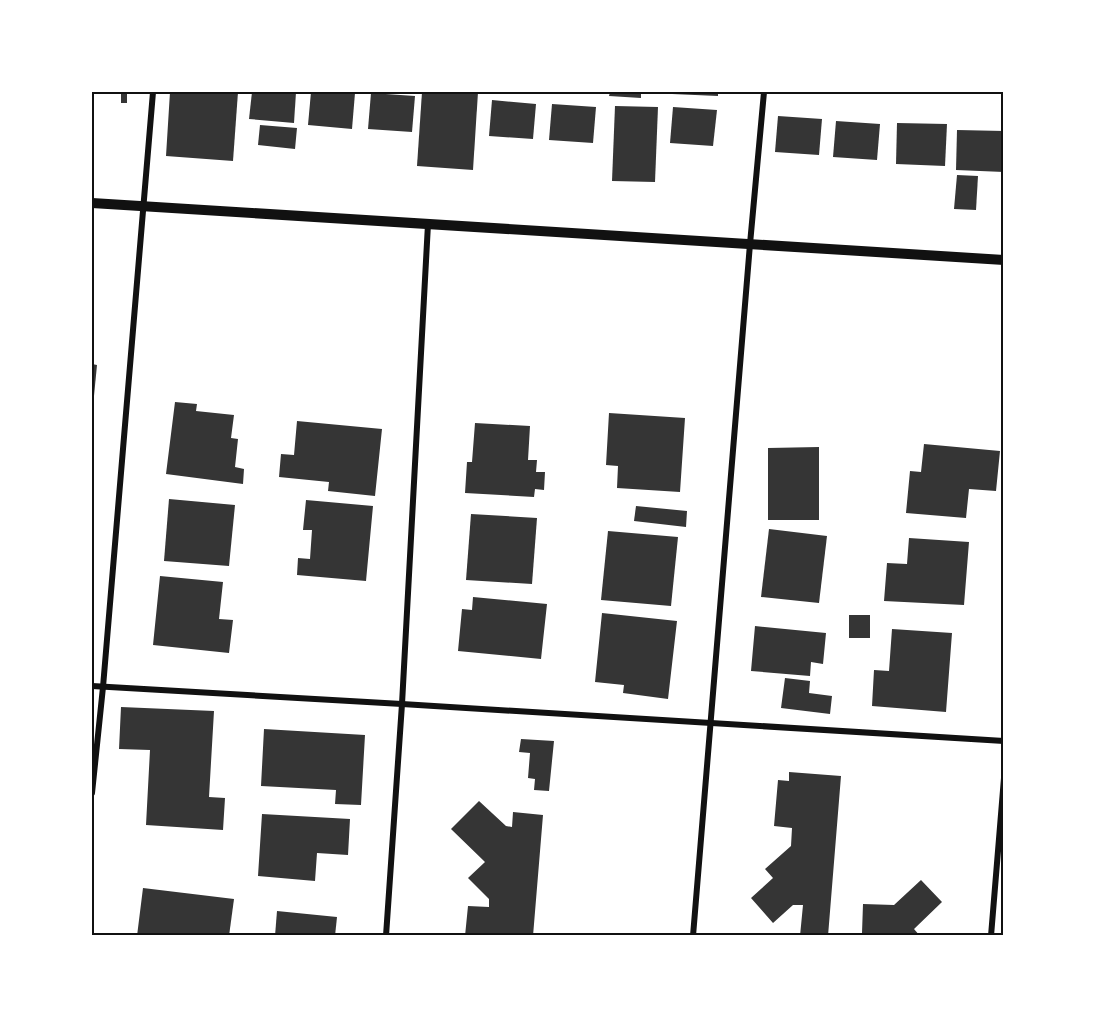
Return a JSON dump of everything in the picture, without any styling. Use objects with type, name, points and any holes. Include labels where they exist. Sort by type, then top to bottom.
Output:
[{"type":"street","points":[[92,793],[153,92]]},
{"type":"street","points":[[693,936],[764,92]]},
{"type":"street","points":[[92,203],[1004,260]]},
{"type":"street","points":[[386,936],[402,704],[428,224]]},
{"type":"street","points":[[92,686],[1004,741]]},
{"type":"street","points":[[991,936],[1004,778]]},
{"type":"building","points":[[121,92],[127,92],[127,103],[121,103]]},
{"type":"building","points":[[170,92],[238,92],[233,161],[166,156]]},
{"type":"building","points":[[252,92],[296,92],[294,123],[249,119]]},
{"type":"building","points":[[311,92],[355,93],[352,129],[308,125]]},
{"type":"building","points":[[422,92],[478,92],[473,170],[417,166]]},
{"type":"building","points":[[610,92],[641,92],[641,98],[609,96]]},
{"type":"building","points":[[673,92],[718,92],[718,96],[672,94]]},
{"type":"building","points":[[371,93],[415,96],[412,132],[368,129]]},
{"type":"building","points":[[492,100],[536,104],[533,139],[489,136]]},
{"type":"building","points":[[552,104],[596,107],[593,143],[549,140]]},
{"type":"building","points":[[615,106],[658,107],[655,182],[612,181]]},
{"type":"building","points":[[673,107],[717,110],[713,146],[670,143]]},
{"type":"building","points":[[778,116],[822,119],[819,155],[775,152]]},
{"type":"building","points":[[836,121],[880,124],[877,160],[833,157]]},
{"type":"building","points":[[897,123],[947,124],[945,166],[896,164]]},
{"type":"building","points":[[260,125],[297,128],[295,149],[258,145]]},
{"type":"building","points":[[957,130],[1004,131],[1004,172],[956,170]]},
{"type":"building","points":[[957,175],[978,176],[976,210],[954,209]]},
{"type":"building","points":[[92,364],[97,365],[93,406],[92,405]]},
{"type":"building","points":[[175,402],[197,404],[196,411],[234,415],[231,438],[238,439],[235,467],[244,469],[243,484],[166,474]]},
{"type":"building","points":[[609,413],[685,418],[680,492],[617,488],[618,466],[606,465]]},
{"type":"building","points":[[297,421],[382,429],[375,496],[328,491],[329,482],[279,477],[281,454],[294,455]]},
{"type":"building","points":[[475,423],[530,426],[528,460],[537,460],[536,472],[545,472],[544,490],[535,489],[534,497],[465,493],[467,462],[472,462]]},
{"type":"building","points":[[924,444],[1000,451],[996,491],[969,489],[966,518],[906,513],[910,471],[921,472]]},
{"type":"building","points":[[819,447],[819,520],[768,520],[768,448]]},
{"type":"building","points":[[169,499],[235,505],[229,566],[164,561]]},
{"type":"building","points":[[306,500],[373,506],[366,581],[297,575],[298,558],[310,559],[312,530],[303,530]]},
{"type":"building","points":[[636,506],[687,511],[686,527],[634,521]]},
{"type":"building","points":[[471,514],[537,518],[532,584],[466,580]]},
{"type":"building","points":[[769,529],[827,536],[819,603],[761,597]]},
{"type":"building","points":[[608,531],[678,537],[671,606],[601,600]]},
{"type":"building","points":[[909,538],[969,542],[964,605],[884,601],[887,563],[907,564]]},
{"type":"building","points":[[160,576],[223,582],[219,619],[233,620],[229,653],[153,645]]},
{"type":"building","points":[[473,597],[547,604],[541,659],[458,651],[462,609],[472,610]]},
{"type":"building","points":[[602,613],[677,621],[668,699],[623,693],[624,685],[595,682]]},
{"type":"building","points":[[849,615],[870,615],[870,638],[849,638]]},
{"type":"building","points":[[755,626],[826,633],[823,664],[811,662],[810,676],[751,671]]},
{"type":"building","points":[[892,629],[952,633],[946,712],[872,706],[874,670],[889,671]]},
{"type":"building","points":[[785,678],[810,681],[809,693],[832,696],[830,714],[781,708]]},
{"type":"building","points":[[121,707],[214,711],[209,797],[225,798],[223,830],[146,825],[150,750],[119,749]]},
{"type":"building","points":[[264,729],[365,735],[361,805],[335,804],[336,790],[261,786]]},
{"type":"building","points":[[521,739],[554,741],[549,791],[534,790],[535,779],[528,778],[530,753],[519,752]]},
{"type":"building","points":[[789,772],[841,776],[828,936],[800,936],[803,905],[793,905],[773,923],[751,898],[773,878],[765,869],[791,846],[792,828],[774,826],[778,780],[789,781]]},
{"type":"building","points":[[479,801],[506,826],[512,827],[513,812],[543,815],[533,936],[465,936],[468,906],[489,907],[489,899],[468,878],[485,862],[451,829]]},
{"type":"building","points":[[262,814],[350,819],[348,855],[317,853],[315,881],[258,876]]},
{"type":"building","points":[[921,880],[942,902],[914,929],[920,936],[851,936],[851,933],[862,933],[863,904],[894,905]]},
{"type":"building","points":[[143,888],[234,899],[229,936],[137,936]]},
{"type":"building","points":[[277,911],[337,917],[335,936],[275,936]]}]
